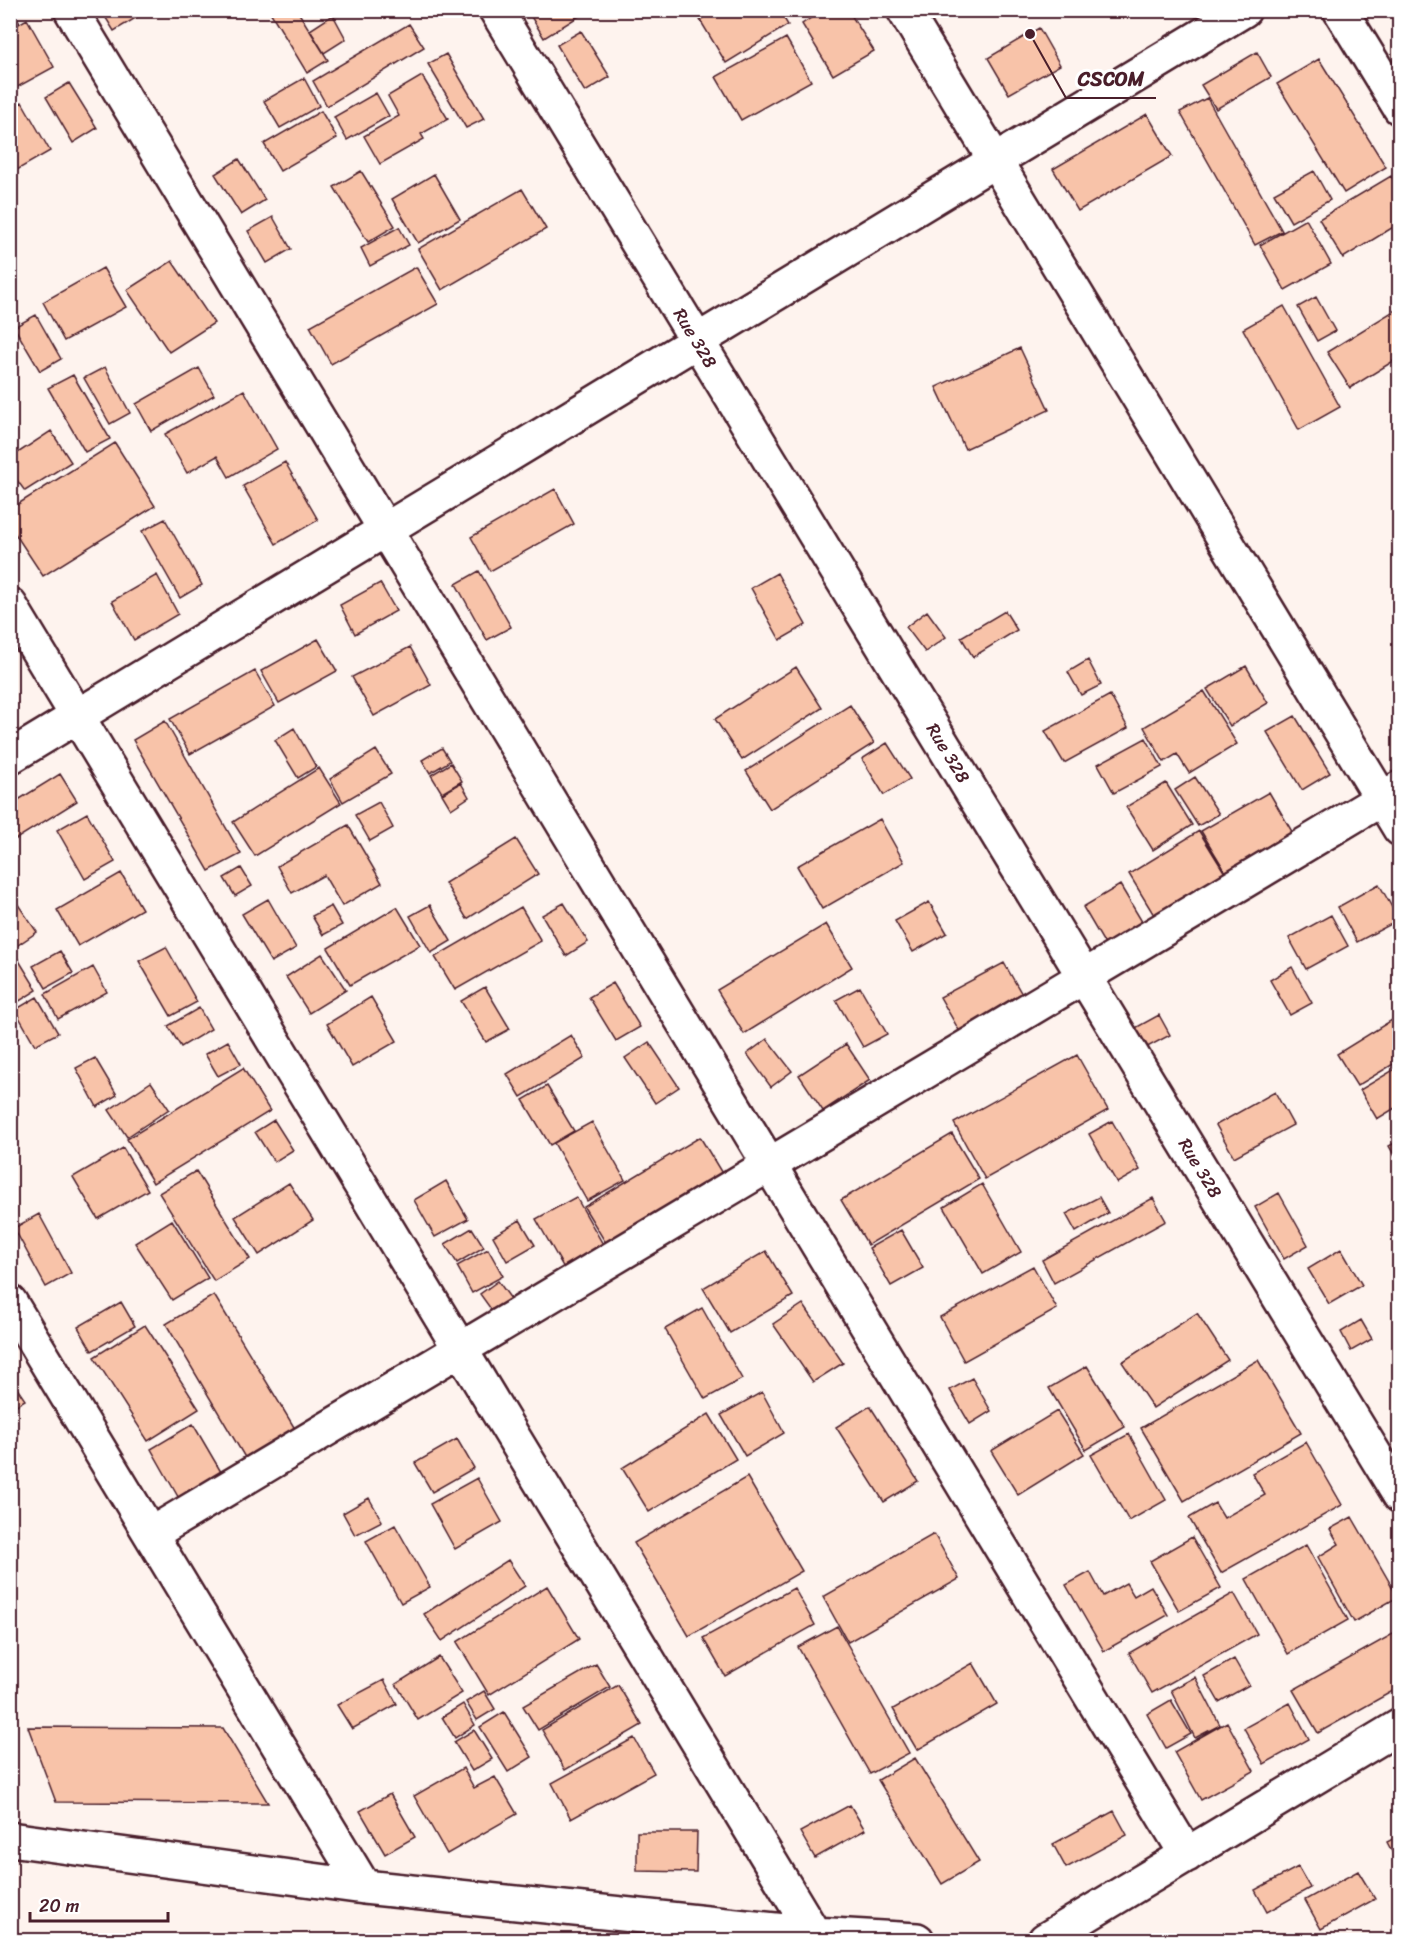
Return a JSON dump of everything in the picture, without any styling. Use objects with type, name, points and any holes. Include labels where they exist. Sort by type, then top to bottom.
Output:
[{"type":"street","points":[[71,10],[1187,1855]]},
{"type":"street","name":"Rue 328","points":[[496,10],[1400,1496]]},
{"type":"street","points":[[904,10],[995,161],[1390,793],[1400,829]]},
{"type":"street","points":[[10,757],[1244,10]]},
{"type":"street","points":[[1340,10],[1400,108]]},
{"type":"street","points":[[10,605],[814,1934]]},
{"type":"street","points":[[151,1534],[1390,793]]},
{"type":"street","points":[[10,1302],[364,1887]]},
{"type":"street","points":[[1045,1941],[1400,1726]]},
{"type":"street","points":[[10,1839],[364,1887],[814,1934],[917,1941]]},
{"type":"building","points":[[10,10],[19,22],[10,26]]},
{"type":"building","points":[[101,10],[149,10],[114,31]]},
{"type":"building","points":[[269,10],[297,10],[328,60],[307,73]]},
{"type":"building","points":[[527,10],[589,10],[544,38]]},
{"type":"building","points":[[715,10],[779,10],[788,25],[726,63],[700,20]]},
{"type":"building","points":[[787,10],[805,10],[792,18]]},
{"type":"building","points":[[823,10],[848,10],[874,51],[833,75],[802,24]]},
{"type":"building","points":[[333,15],[346,39],[324,53],[310,30]]},
{"type":"building","points":[[27,19],[54,67],[10,91],[10,29]]},
{"type":"building","points":[[409,24],[424,47],[327,106],[313,81]]},
{"type":"building","points":[[1039,28],[1060,65],[1009,94],[988,58]]},
{"type":"building","points":[[581,31],[610,77],[585,92],[557,45]]},
{"type":"building","points":[[786,38],[811,81],[741,120],[716,77]]},
{"type":"building","points":[[1257,52],[1271,77],[1216,109],[1201,85]]},
{"type":"building","points":[[446,54],[484,119],[466,128],[428,64]]},
{"type":"building","points":[[1319,59],[1386,167],[1344,193],[1277,84]]},
{"type":"building","points":[[422,76],[448,119],[421,134],[424,139],[380,164],[364,136],[399,116],[388,96]]},
{"type":"building","points":[[304,78],[319,106],[280,128],[264,101]]},
{"type":"building","points":[[69,83],[97,128],[73,143],[46,97]]},
{"type":"building","points":[[376,93],[389,116],[347,140],[334,117]]},
{"type":"building","points":[[1207,98],[1282,231],[1255,245],[1180,112]]},
{"type":"building","points":[[22,102],[50,151],[10,174],[10,108]]},
{"type":"building","points":[[321,111],[337,138],[280,171],[264,144]]},
{"type":"building","points":[[1147,114],[1172,156],[1078,211],[1053,169]]},
{"type":"building","points":[[239,159],[265,200],[241,215],[215,174]]},
{"type":"building","points":[[361,171],[395,226],[368,242],[334,187]]},
{"type":"building","points":[[1314,171],[1330,200],[1291,222],[1274,193]]},
{"type":"building","points":[[434,174],[460,219],[418,243],[392,199]]},
{"type":"building","points":[[1391,176],[1400,189],[1400,223],[1343,258],[1319,219]]},
{"type":"building","points":[[522,189],[546,229],[442,290],[418,249]]},
{"type":"building","points":[[273,217],[291,249],[267,263],[248,231]]},
{"type":"building","points":[[1306,219],[1331,264],[1285,290],[1260,245]]},
{"type":"building","points":[[399,227],[409,245],[370,266],[361,248]]},
{"type":"building","points":[[172,261],[214,323],[169,352],[127,290]]},
{"type":"building","points":[[416,267],[438,304],[331,364],[310,326]]},
{"type":"building","points":[[103,268],[126,307],[64,341],[43,302]]},
{"type":"building","points":[[1316,297],[1335,331],[1317,341],[1298,307]]},
{"type":"building","points":[[1284,306],[1340,407],[1299,430],[1243,329]]},
{"type":"building","points":[[1400,307],[1400,357],[1350,388],[1327,352]]},
{"type":"building","points":[[36,315],[61,359],[40,371],[14,327]]},
{"type":"building","points":[[1020,348],[1049,410],[965,449],[936,387]]},
{"type":"building","points":[[105,367],[130,413],[110,424],[84,378]]},
{"type":"building","points":[[199,368],[214,395],[151,431],[136,404]]},
{"type":"building","points":[[73,375],[110,439],[85,452],[48,388]]},
{"type":"building","points":[[244,390],[277,449],[229,477],[217,456],[187,473],[165,434]]},
{"type":"building","points":[[51,431],[71,462],[25,491],[10,471],[10,458]]},
{"type":"building","points":[[115,443],[155,506],[43,576],[10,526],[10,509]]},
{"type":"building","points":[[285,462],[318,520],[276,544],[243,486]]},
{"type":"building","points":[[555,489],[574,524],[490,571],[471,537]]},
{"type":"building","points":[[165,519],[202,585],[180,598],[142,531]]},
{"type":"building","points":[[479,571],[511,627],[487,640],[456,584]]},
{"type":"building","points":[[777,573],[806,625],[780,640],[751,588]]},
{"type":"building","points":[[157,575],[178,614],[134,640],[112,601]]},
{"type":"building","points":[[380,583],[396,611],[355,634],[340,605]]},
{"type":"building","points":[[927,611],[946,637],[925,652],[906,627]]},
{"type":"building","points":[[1005,611],[1017,630],[973,657],[961,637]]},
{"type":"building","points":[[318,639],[337,671],[279,703],[261,671]]},
{"type":"building","points":[[410,647],[431,685],[374,716],[352,677]]},
{"type":"building","points":[[1088,660],[1101,685],[1081,695],[1068,672]]},
{"type":"building","points":[[1246,666],[1268,703],[1230,726],[1207,689]]},
{"type":"building","points":[[796,667],[822,708],[742,760],[715,719]]},
{"type":"building","points":[[255,671],[275,706],[190,754],[170,719]]},
{"type":"building","points":[[1204,691],[1237,744],[1189,773],[1177,754],[1164,762],[1144,727]]},
{"type":"building","points":[[1110,695],[1128,728],[1064,763],[1045,731]]},
{"type":"building","points":[[850,705],[874,743],[770,809],[746,771]]},
{"type":"building","points":[[1295,716],[1330,773],[1302,790],[1267,732]]},
{"type":"building","points":[[165,721],[241,854],[209,871],[133,740]]},
{"type":"building","points":[[294,728],[316,767],[298,778],[275,740]]},
{"type":"building","points":[[1146,738],[1162,767],[1114,793],[1098,764]]},
{"type":"building","points":[[887,743],[910,779],[884,795],[862,759]]},
{"type":"building","points":[[442,748],[450,761],[430,773],[422,760]]},
{"type":"building","points":[[376,750],[391,774],[343,802],[330,779]]},
{"type":"building","points":[[451,763],[462,781],[442,793],[431,775]]},
{"type":"building","points":[[319,768],[341,803],[255,856],[233,822]]},
{"type":"building","points":[[60,774],[77,801],[13,841],[10,836],[10,805]]},
{"type":"building","points":[[1195,777],[1219,814],[1198,826],[1175,790]]},
{"type":"building","points":[[461,783],[469,797],[451,809],[442,794]]},
{"type":"building","points":[[1166,783],[1192,825],[1153,850],[1126,807]]},
{"type":"building","points":[[1269,792],[1294,835],[1227,874],[1201,831]]},
{"type":"building","points":[[379,802],[393,828],[370,841],[355,815]]},
{"type":"building","points":[[87,813],[115,862],[85,879],[57,830]]},
{"type":"building","points":[[880,819],[904,862],[822,909],[797,866]]},
{"type":"building","points":[[348,825],[382,883],[342,906],[324,875],[292,893],[277,866]]},
{"type":"building","points":[[1199,831],[1228,878],[1157,920],[1129,874]]},
{"type":"building","points":[[516,839],[538,874],[467,919],[445,883]]},
{"type":"building","points":[[241,868],[252,886],[235,896],[224,878]]},
{"type":"building","points":[[121,873],[142,909],[78,946],[57,910]]},
{"type":"building","points":[[1379,884],[1399,920],[1357,942],[1338,907]]},
{"type":"building","points":[[1120,885],[1144,925],[1107,948],[1083,907]]},
{"type":"building","points":[[10,893],[37,932],[12,949],[10,947]]},
{"type":"building","points":[[268,899],[296,948],[271,962],[242,914]]},
{"type":"building","points":[[929,902],[947,933],[913,952],[895,921]]},
{"type":"building","points":[[564,903],[588,942],[566,956],[542,915]]},
{"type":"building","points":[[430,905],[451,941],[431,953],[410,916]]},
{"type":"building","points":[[331,906],[342,925],[323,935],[312,916]]},
{"type":"building","points":[[397,907],[420,945],[350,985],[328,948]]},
{"type":"building","points":[[521,907],[541,941],[455,990],[435,957]]},
{"type":"building","points":[[1331,915],[1348,946],[1306,969],[1289,938]]},
{"type":"building","points":[[826,924],[852,967],[744,1034],[717,990]]},
{"type":"building","points":[[166,947],[197,1002],[171,1016],[139,961]]},
{"type":"building","points":[[60,951],[73,973],[46,988],[33,966]]},
{"type":"building","points":[[15,954],[37,990],[10,1007],[10,957]]},
{"type":"building","points":[[322,954],[346,990],[309,1013],[286,977]]},
{"type":"building","points":[[1004,963],[1023,996],[960,1032],[940,997]]},
{"type":"building","points":[[93,967],[107,992],[58,1019],[45,994]]},
{"type":"building","points":[[1292,967],[1312,1003],[1290,1015],[1270,980]]},
{"type":"building","points":[[613,983],[640,1027],[616,1041],[589,997]]},
{"type":"building","points":[[485,987],[510,1029],[486,1042],[461,1001]]},
{"type":"building","points":[[860,987],[887,1034],[863,1047],[836,1000]]},
{"type":"building","points":[[37,997],[58,1033],[35,1045],[15,1010]]},
{"type":"building","points":[[371,997],[397,1041],[352,1067],[327,1024]]},
{"type":"building","points":[[199,1008],[211,1029],[181,1047],[168,1026]]},
{"type":"building","points":[[1159,1015],[1170,1035],[1138,1052],[1128,1032]]},
{"type":"building","points":[[1400,1015],[1400,1060],[1357,1086],[1337,1054]]},
{"type":"building","points":[[571,1035],[585,1058],[521,1097],[507,1074]]},
{"type":"building","points":[[767,1039],[792,1071],[771,1087],[747,1054]]},
{"type":"building","points":[[228,1041],[241,1064],[218,1076],[205,1054]]},
{"type":"building","points":[[649,1042],[679,1087],[655,1103],[625,1058]]},
{"type":"building","points":[[846,1044],[870,1080],[823,1111],[799,1075]]},
{"type":"building","points":[[1077,1055],[1108,1110],[985,1179],[954,1123]]},
{"type":"building","points":[[95,1058],[117,1095],[97,1107],[76,1068]]},
{"type":"building","points":[[1400,1066],[1400,1105],[1377,1119],[1360,1090]]},
{"type":"building","points":[[243,1068],[270,1111],[153,1183],[127,1139]]},
{"type":"building","points":[[151,1082],[169,1109],[127,1137],[109,1110]]},
{"type":"building","points":[[547,1086],[574,1131],[550,1145],[523,1100]]},
{"type":"building","points":[[1275,1092],[1293,1125],[1234,1157],[1216,1125]]},
{"type":"building","points":[[274,1120],[293,1150],[274,1162],[255,1132]]},
{"type":"building","points":[[1112,1121],[1140,1170],[1117,1183],[1089,1134]]},
{"type":"building","points":[[592,1122],[625,1180],[587,1201],[554,1143]]},
{"type":"building","points":[[952,1134],[979,1179],[868,1245],[841,1200]]},
{"type":"building","points":[[700,1137],[723,1175],[607,1245],[584,1207]]},
{"type":"building","points":[[1400,1140],[1400,1165],[1389,1146]]},
{"type":"building","points":[[123,1148],[148,1190],[98,1219],[73,1177]]},
{"type":"building","points":[[196,1171],[250,1259],[214,1281],[159,1193]]},
{"type":"building","points":[[446,1181],[468,1219],[435,1237],[414,1200]]},
{"type":"building","points":[[289,1183],[313,1220],[259,1255],[235,1217]]},
{"type":"building","points":[[982,1184],[1021,1252],[983,1274],[944,1207]]},
{"type":"building","points":[[1279,1193],[1308,1245],[1284,1259],[1255,1207]]},
{"type":"building","points":[[576,1197],[605,1248],[565,1270],[536,1219]]},
{"type":"building","points":[[1099,1197],[1108,1213],[1076,1232],[1066,1214]]},
{"type":"building","points":[[1153,1198],[1166,1221],[1054,1283],[1042,1260]]},
{"type":"building","points":[[39,1214],[71,1273],[46,1287],[14,1228]]},
{"type":"building","points":[[172,1220],[208,1278],[172,1300],[135,1243]]},
{"type":"building","points":[[520,1220],[535,1245],[507,1261],[493,1236]]},
{"type":"building","points":[[472,1228],[484,1247],[457,1263],[445,1244]]},
{"type":"building","points":[[901,1230],[923,1268],[891,1286],[869,1248]]},
{"type":"building","points":[[488,1249],[503,1276],[472,1293],[457,1266]]},
{"type":"building","points":[[1341,1249],[1362,1285],[1329,1304],[1308,1269]]},
{"type":"building","points":[[766,1251],[793,1296],[730,1333],[703,1288]]},
{"type":"building","points":[[1033,1266],[1057,1309],[964,1361],[940,1317]]},
{"type":"building","points":[[498,1281],[511,1299],[493,1312],[480,1294]]},
{"type":"building","points":[[214,1295],[300,1437],[250,1466],[166,1324]]},
{"type":"building","points":[[121,1302],[135,1326],[92,1351],[78,1327]]},
{"type":"building","points":[[803,1304],[843,1363],[813,1382],[773,1324]]},
{"type":"building","points":[[702,1308],[742,1379],[705,1399],[665,1329]]},
{"type":"building","points":[[1197,1313],[1228,1360],[1153,1408],[1122,1362]]},
{"type":"building","points":[[1361,1320],[1372,1339],[1351,1351],[1341,1332]]},
{"type":"building","points":[[145,1325],[199,1409],[148,1441],[94,1357]]},
{"type":"building","points":[[1258,1360],[1301,1433],[1184,1501],[1141,1428]]},
{"type":"building","points":[[1087,1366],[1125,1427],[1086,1450],[1049,1388]]},
{"type":"building","points":[[10,1378],[25,1400],[10,1409]]},
{"type":"building","points":[[972,1378],[991,1411],[970,1424],[950,1390]]},
{"type":"building","points":[[762,1392],[784,1433],[745,1456],[721,1415]]},
{"type":"building","points":[[870,1406],[918,1481],[884,1502],[836,1427]]},
{"type":"building","points":[[1057,1411],[1084,1454],[1018,1495],[991,1451]]},
{"type":"building","points":[[709,1414],[736,1459],[649,1512],[622,1468]]},
{"type":"building","points":[[193,1424],[224,1477],[181,1502],[151,1449]]},
{"type":"building","points":[[1129,1434],[1166,1500],[1129,1521],[1091,1455]]},
{"type":"building","points":[[457,1439],[474,1468],[432,1492],[415,1463]]},
{"type":"building","points":[[1306,1442],[1342,1505],[1221,1573],[1189,1518],[1215,1503],[1224,1518],[1265,1495],[1252,1473]]},
{"type":"building","points":[[747,1477],[802,1571],[689,1636],[634,1543]]},
{"type":"building","points":[[477,1478],[502,1522],[455,1549],[430,1504]]},
{"type":"building","points":[[369,1498],[382,1521],[355,1535],[343,1513]]},
{"type":"building","points":[[1352,1517],[1398,1597],[1354,1622],[1318,1557],[1339,1544],[1330,1529]]},
{"type":"building","points":[[395,1525],[430,1587],[401,1603],[366,1541]]},
{"type":"building","points":[[934,1534],[959,1579],[848,1642],[823,1597]]},
{"type":"building","points":[[1192,1537],[1221,1588],[1179,1611],[1150,1561]]},
{"type":"building","points":[[1306,1545],[1348,1620],[1288,1654],[1246,1579]]},
{"type":"building","points":[[508,1560],[525,1586],[442,1641],[424,1614]]},
{"type":"building","points":[[1090,1572],[1103,1596],[1126,1583],[1134,1596],[1151,1586],[1168,1615],[1104,1651],[1066,1585]]},
{"type":"building","points":[[547,1586],[579,1639],[489,1695],[457,1642]]},
{"type":"building","points":[[794,1588],[815,1625],[725,1676],[703,1638]]},
{"type":"building","points":[[1234,1593],[1257,1634],[1152,1693],[1129,1653]]},
{"type":"building","points":[[837,1626],[909,1753],[870,1774],[798,1647]]},
{"type":"building","points":[[1400,1630],[1400,1687],[1318,1733],[1293,1690]]},
{"type":"building","points":[[439,1657],[462,1693],[418,1720],[396,1684]]},
{"type":"building","points":[[1234,1659],[1249,1685],[1219,1702],[1204,1676]]},
{"type":"building","points":[[973,1663],[997,1704],[917,1750],[893,1709]]},
{"type":"building","points":[[596,1664],[610,1687],[538,1730],[523,1706]]},
{"type":"building","points":[[1195,1677],[1220,1725],[1195,1738],[1171,1690]]},
{"type":"building","points":[[384,1680],[397,1704],[352,1729],[337,1705]]},
{"type":"building","points":[[618,1685],[642,1725],[565,1770],[542,1730]]},
{"type":"building","points":[[484,1691],[495,1709],[477,1720],[466,1702]]},
{"type":"building","points":[[1171,1700],[1191,1734],[1166,1748],[1147,1714]]},
{"type":"building","points":[[1290,1703],[1309,1739],[1264,1764],[1244,1728]]},
{"type":"building","points":[[463,1704],[475,1725],[455,1738],[442,1717]]},
{"type":"building","points":[[504,1712],[532,1757],[508,1772],[480,1727]]},
{"type":"building","points":[[1227,1722],[1254,1771],[1201,1800],[1174,1752]]},
{"type":"building","points":[[28,1727],[223,1728],[268,1803],[56,1802]]},
{"type":"building","points":[[474,1730],[492,1759],[472,1771],[454,1742]]},
{"type":"building","points":[[634,1738],[654,1773],[571,1819],[552,1783]]},
{"type":"building","points":[[915,1758],[979,1862],[942,1884],[878,1780]]},
{"type":"building","points":[[463,1768],[474,1788],[495,1777],[517,1814],[447,1854],[414,1796]]},
{"type":"building","points":[[390,1794],[415,1837],[385,1854],[360,1811]]},
{"type":"building","points":[[850,1805],[865,1830],[815,1858],[800,1832]]},
{"type":"building","points":[[1114,1811],[1127,1835],[1066,1868],[1053,1844]]},
{"type":"building","points":[[637,1832],[697,1832],[696,1872],[637,1871]]},
{"type":"building","points":[[1400,1835],[1400,1862],[1398,1863],[1387,1842]]},
{"type":"building","points":[[1298,1867],[1310,1888],[1267,1912],[1255,1890]]},
{"type":"building","points":[[1358,1871],[1375,1899],[1321,1929],[1305,1900]]},
{"type":"place","name":"CSCOM","points":[[1030,34]]}]
